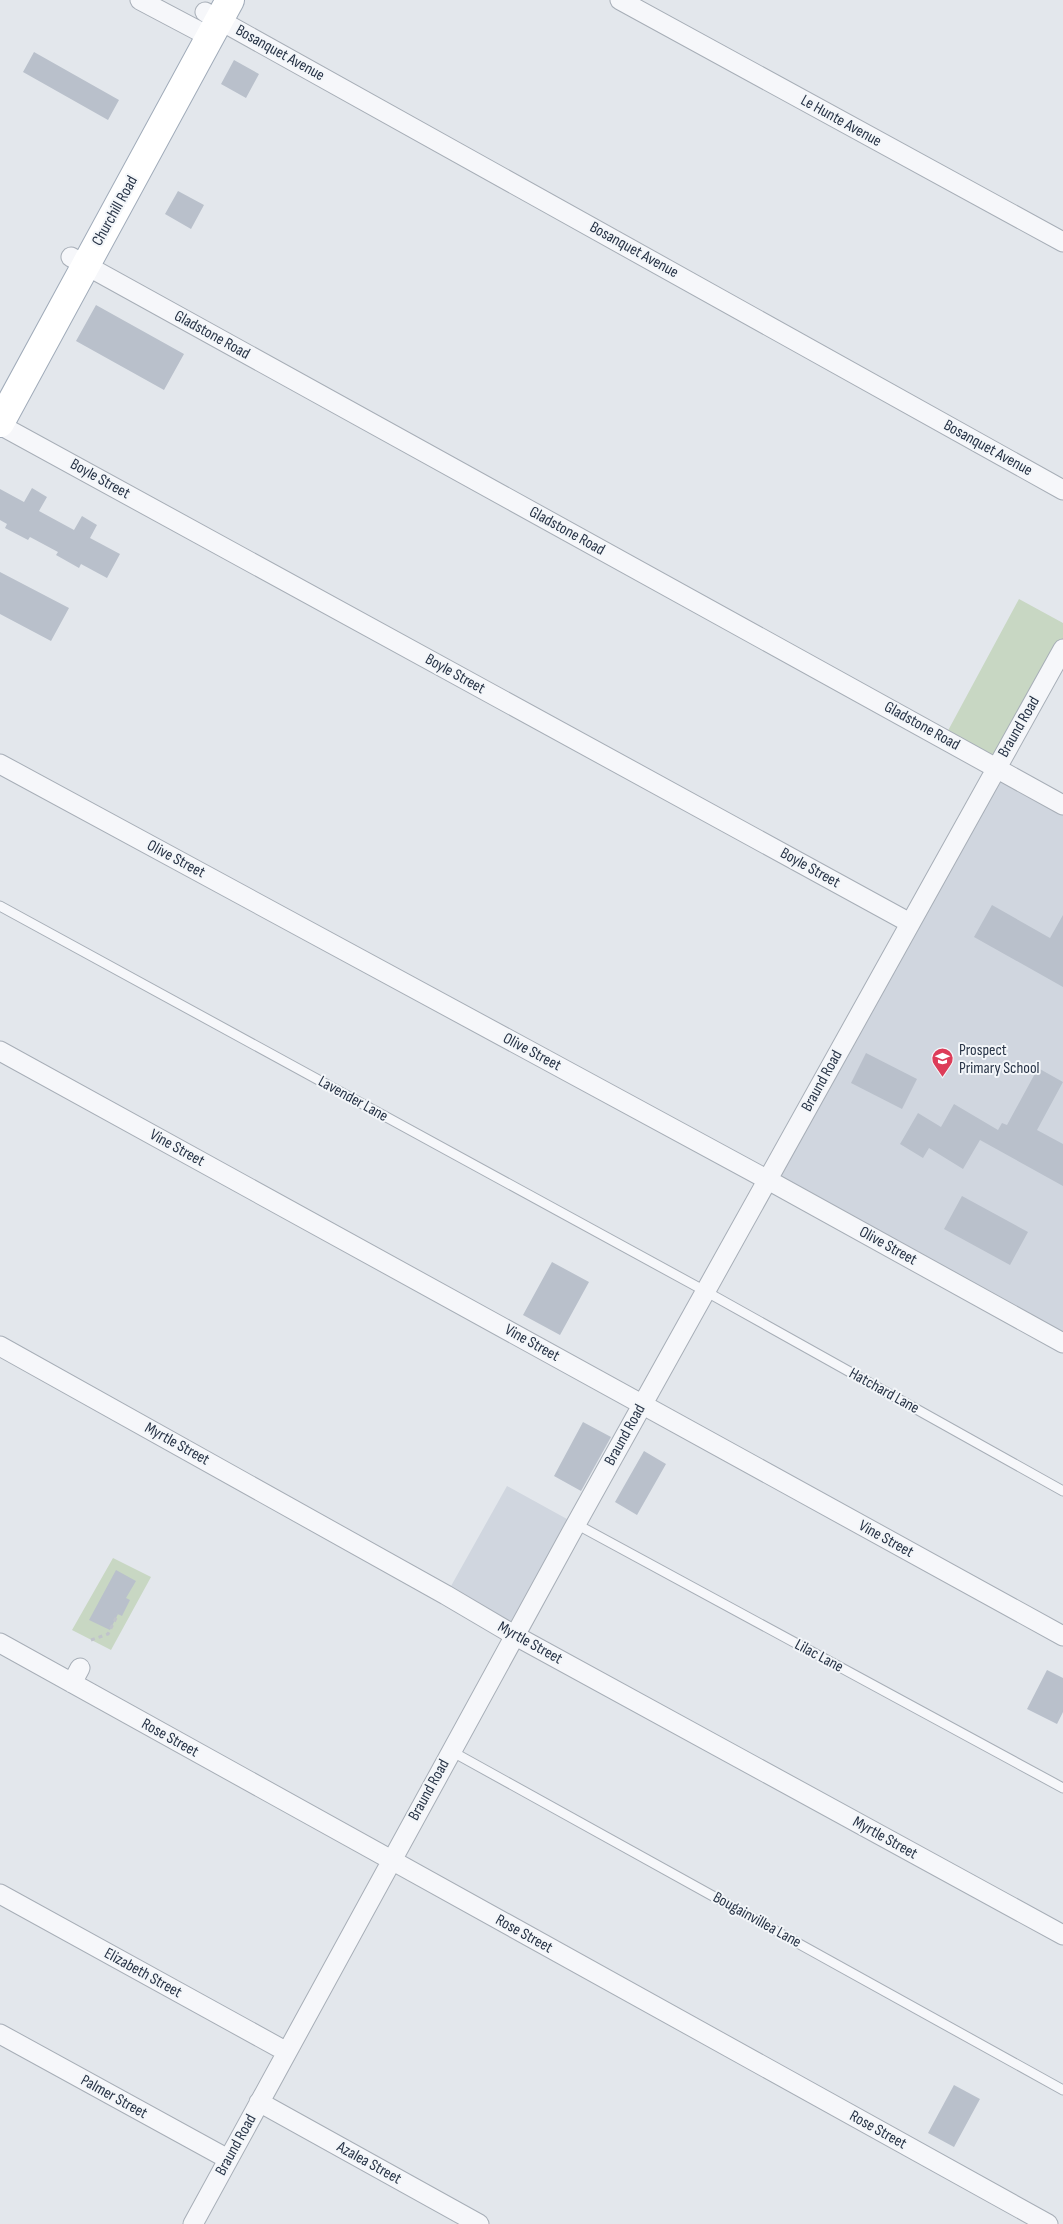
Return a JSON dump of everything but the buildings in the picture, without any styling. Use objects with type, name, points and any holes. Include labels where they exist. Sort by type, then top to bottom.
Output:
[{"type":"main road","name":"Churchill Road","points":[[2,409],[78,261],[212,16]]},
{"type":"street","name":"Bosanquet Avenue","points":[[140,0],[212,16],[1063,490]]},
{"type":"street","name":"Le Hunte Avenue","points":[[620,0],[1063,242]]},
{"type":"street","name":"Gladstone Road","points":[[78,261],[1063,805]]},
{"type":"street","name":"Boyle Street","points":[[2,409],[910,923]]},
{"type":"street","name":"Braund Road","points":[[193,2224],[450,1750],[1063,649]]},
{"type":"street","name":"Olive Street","points":[[0,764],[768,1180],[1063,1343]]},
{"type":"street","name":"Vine Street","points":[[0,1051],[1063,1636]]},
{"type":"street","name":"Myrtle Street","points":[[0,1346],[438,1590],[514,1635],[1063,1935]]},
{"type":"street","name":"Rose Street","points":[[0,1644],[76,1676],[391,1860],[1048,2224]]},
{"type":"street","name":"Elizabeth Street","points":[[0,1894],[287,2052]]},
{"type":"street","name":"Palmer Street","points":[[0,2034],[228,2159]]},
{"type":"street","name":"Azalea Street","points":[[259,2102],[479,2224]]},
{"type":"lane","name":"Lavender Lane","points":[[0,906],[706,1292]]},
{"type":"lane","name":"Hatchard Lane","points":[[706,1292],[1063,1491]]},
{"type":"lane","name":"Lilac Lane","points":[[576,1524],[1063,1788]]},
{"type":"lane","name":"Bougainvillea Lane","points":[[450,1750],[1063,2090]]},
{"type":"path","points":[[91,1640],[108,1634],[118,1614]]},
{"type":"shaded area","name":"Prospect Primary School","points":[[996,768],[1063,805],[1063,1343],[768,1180]]},
{"type":"shaded area","points":[[507,1486],[576,1524],[514,1635],[446,1595]]},
{"type":"green space","points":[[1019,599],[1063,623],[1063,649],[996,768],[944,738]]},
{"type":"green space","points":[[113,1558],[151,1577],[111,1650],[72,1630]]},
{"type":"place","name":"Prospect Primary School","points":[[943,1078]]}]
